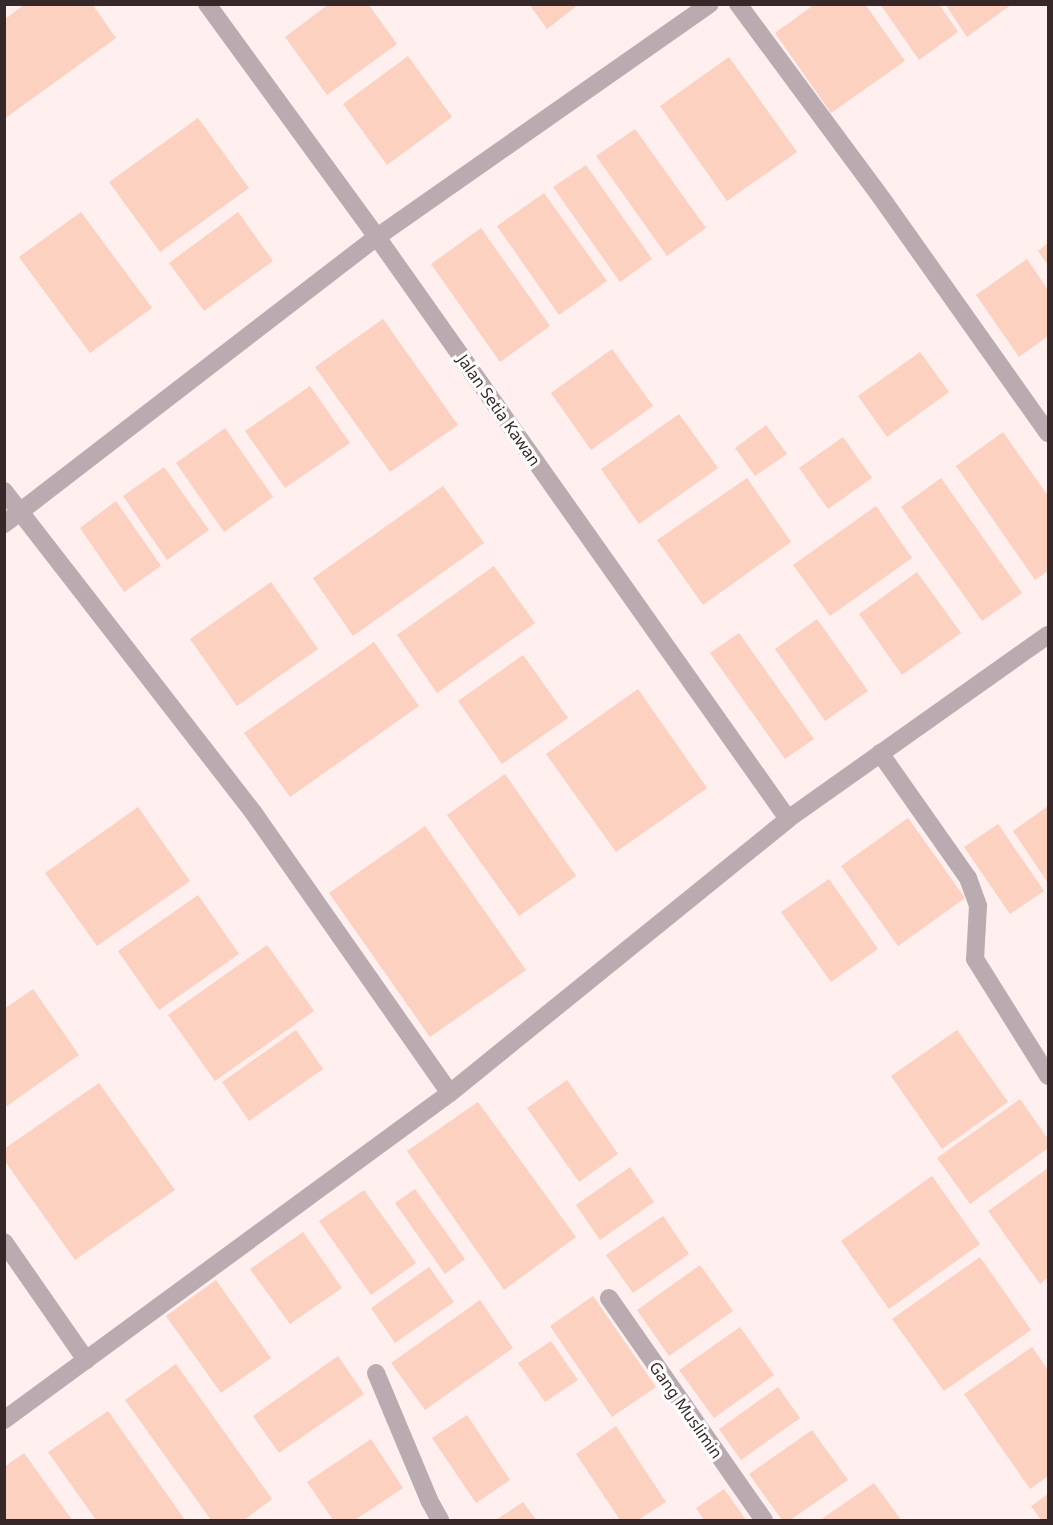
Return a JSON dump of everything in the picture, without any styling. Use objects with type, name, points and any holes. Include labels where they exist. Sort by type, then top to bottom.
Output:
[{"type":"street","name":"Jalan Setia Kawan","points":[[207,4],[377,237],[788,819]]},
{"type":"street","points":[[4,524],[377,237],[710,4]]},
{"type":"street","points":[[738,4],[885,203],[1048,434]]},
{"type":"street","points":[[4,491],[253,812],[450,1093]]},
{"type":"street","points":[[4,1420],[450,1093],[788,819],[1048,635]]},
{"type":"street","points":[[880,753],[969,878],[978,906],[975,959],[1048,1076]]},
{"type":"street","points":[[4,1242],[86,1360]]},
{"type":"street","name":"Gang Muslimin","points":[[609,1298],[764,1521]]},
{"type":"street","points":[[376,1373],[440,1521]]},
{"type":"building","points":[[25,4],[92,4],[116,38],[4,119],[4,20]]},
{"type":"building","points":[[329,4],[368,4],[397,44],[327,95],[285,37]]},
{"type":"building","points":[[529,4],[579,4],[547,29]]},
{"type":"building","points":[[815,4],[865,4],[905,61],[831,113],[775,33]]},
{"type":"building","points":[[880,4],[939,4],[958,32],[919,60]]},
{"type":"building","points":[[945,4],[1012,4],[967,37]]},
{"type":"building","points":[[408,56],[452,117],[387,165],[343,104]]},
{"type":"building","points":[[729,57],[797,152],[727,201],[660,106]]},
{"type":"building","points":[[198,118],[249,188],[160,252],[109,182]]},
{"type":"building","points":[[635,129],[706,228],[667,256],[596,156]]},
{"type":"building","points":[[586,165],[652,259],[620,282],[553,187]]},
{"type":"building","points":[[544,193],[607,281],[559,315],[497,226]]},
{"type":"building","points":[[81,212],[152,308],[90,353],[19,257]]},
{"type":"building","points":[[238,212],[273,261],[204,311],[169,263]]},
{"type":"building","points":[[481,228],[550,326],[500,362],[431,264]]},
{"type":"building","points":[[1048,243],[1048,265],[1038,251]]},
{"type":"building","points":[[1027,259],[1048,290],[1048,336],[1019,357],[976,295]]},
{"type":"building","points":[[383,319],[458,425],[390,472],[315,367]]},
{"type":"building","points":[[612,349],[653,406],[591,450],[551,393]]},
{"type":"building","points":[[920,352],[949,392],[887,437],[858,396]]},
{"type":"building","points":[[310,386],[350,443],[285,488],[245,431]]},
{"type":"building","points":[[679,414],[718,468],[639,524],[601,469]]},
{"type":"building","points":[[766,425],[787,454],[755,476],[735,448]]},
{"type":"building","points":[[225,428],[273,497],[224,532],[176,463]]},
{"type":"building","points":[[1003,432],[1048,496],[1048,571],[1035,580],[956,466]]},
{"type":"building","points":[[843,437],[872,478],[828,509],[799,468]]},
{"type":"building","points":[[164,467],[209,530],[167,560],[123,496]]},
{"type":"building","points":[[747,478],[791,542],[703,605],[657,540]]},
{"type":"building","points":[[941,478],[1022,593],[982,621],[901,507]]},
{"type":"building","points":[[443,486],[484,543],[353,636],[313,578]]},
{"type":"building","points":[[116,501],[161,566],[124,592],[80,528]]},
{"type":"building","points":[[876,506],[912,558],[830,616],[793,565]]},
{"type":"building","points":[[494,566],[535,623],[437,693],[397,635]]},
{"type":"building","points":[[917,572],[961,633],[902,675],[859,614]]},
{"type":"building","points":[[271,582],[318,649],[237,706],[190,639]]},
{"type":"building","points":[[817,619],[868,691],[825,721],[775,649]]},
{"type":"building","points":[[739,633],[814,739],[785,759],[710,653]]},
{"type":"building","points":[[374,642],[419,706],[290,797],[244,733]]},
{"type":"building","points":[[523,655],[568,718],[502,764],[458,701]]},
{"type":"building","points":[[638,689],[707,788],[616,852],[546,754]]},
{"type":"building","points":[[505,774],[576,876],[519,916],[447,815]]},
{"type":"building","points":[[1048,806],[1048,883],[1013,831]]},
{"type":"building","points":[[138,807],[190,881],[97,946],[45,873]]},
{"type":"building","points":[[908,818],[965,898],[898,946],[841,866]]},
{"type":"building","points":[[998,824],[1044,891],[1010,914],[964,847]]},
{"type":"building","points":[[425,826],[526,970],[430,1037],[329,893]]},
{"type":"building","points":[[829,879],[878,949],[831,982],[781,912]]},
{"type":"building","points":[[198,895],[239,954],[159,1010],[118,951]]},
{"type":"building","points":[[267,945],[314,1011],[215,1081],[168,1015]]},
{"type":"building","points":[[33,989],[79,1055],[4,1108],[4,1009]]},
{"type":"building","points":[[296,1030],[323,1069],[249,1121],[222,1082]]},
{"type":"building","points":[[957,1030],[1008,1102],[942,1149],[891,1076]]},
{"type":"building","points":[[567,1080],[618,1154],[579,1182],[527,1108]]},
{"type":"building","points":[[99,1083],[175,1190],[75,1260],[4,1160],[4,1149]]},
{"type":"building","points":[[1020,1099],[1048,1139],[1048,1148],[970,1204],[937,1158]]},
{"type":"building","points":[[478,1102],[576,1237],[504,1290],[407,1151]]},
{"type":"building","points":[[630,1167],[654,1202],[600,1240],[576,1205]]},
{"type":"building","points":[[1048,1168],[1048,1277],[1040,1284],[988,1211]]},
{"type":"building","points":[[932,1176],[980,1244],[889,1309],[841,1241]]},
{"type":"building","points":[[415,1189],[465,1259],[445,1274],[395,1203]]},
{"type":"building","points":[[364,1190],[416,1263],[371,1295],[319,1221]]},
{"type":"building","points":[[663,1216],[689,1254],[633,1293],[606,1255]]},
{"type":"building","points":[[303,1232],[342,1288],[290,1324],[250,1269]]},
{"type":"building","points":[[980,1257],[1031,1330],[944,1391],[892,1319]]},
{"type":"building","points":[[700,1265],[733,1311],[669,1356],[637,1310]]},
{"type":"building","points":[[429,1267],[454,1302],[395,1343],[371,1308]]},
{"type":"building","points":[[216,1280],[271,1358],[221,1393],[166,1316]]},
{"type":"building","points":[[593,1296],[656,1387],[612,1417],[550,1326]]},
{"type":"building","points":[[480,1300],[513,1348],[425,1410],[391,1363]]},
{"type":"building","points":[[740,1327],[774,1375],[714,1418],[679,1370]]},
{"type":"building","points":[[551,1341],[578,1380],[545,1402],[518,1363]]},
{"type":"building","points":[[1032,1347],[1048,1370],[1048,1476],[1030,1489],[964,1394]]},
{"type":"building","points":[[338,1356],[364,1394],[279,1453],[253,1416]]},
{"type":"building","points":[[176,1364],[272,1499],[244,1520],[211,1520],[125,1400]]},
{"type":"building","points":[[778,1387],[800,1418],[741,1460],[719,1429]]},
{"type":"building","points":[[108,1411],[185,1520],[96,1520],[48,1452]]},
{"type":"building","points":[[467,1415],[510,1480],[476,1503],[432,1438]]},
{"type":"building","points":[[616,1426],[666,1502],[638,1520],[620,1520],[576,1454]]},
{"type":"building","points":[[812,1430],[848,1480],[790,1520],[782,1520],[749,1474]]},
{"type":"building","points":[[371,1439],[403,1488],[355,1520],[333,1520],[307,1482]]},
{"type":"building","points":[[24,1453],[72,1520],[4,1520],[4,1467]]},
{"type":"building","points":[[874,1483],[901,1520],[820,1520]]},
{"type":"building","points":[[724,1489],[746,1520],[704,1520],[696,1508]]},
{"type":"building","points":[[1048,1494],[1048,1520],[1041,1520],[1031,1506]]},
{"type":"building","points":[[523,1502],[536,1520],[496,1520]]}]
